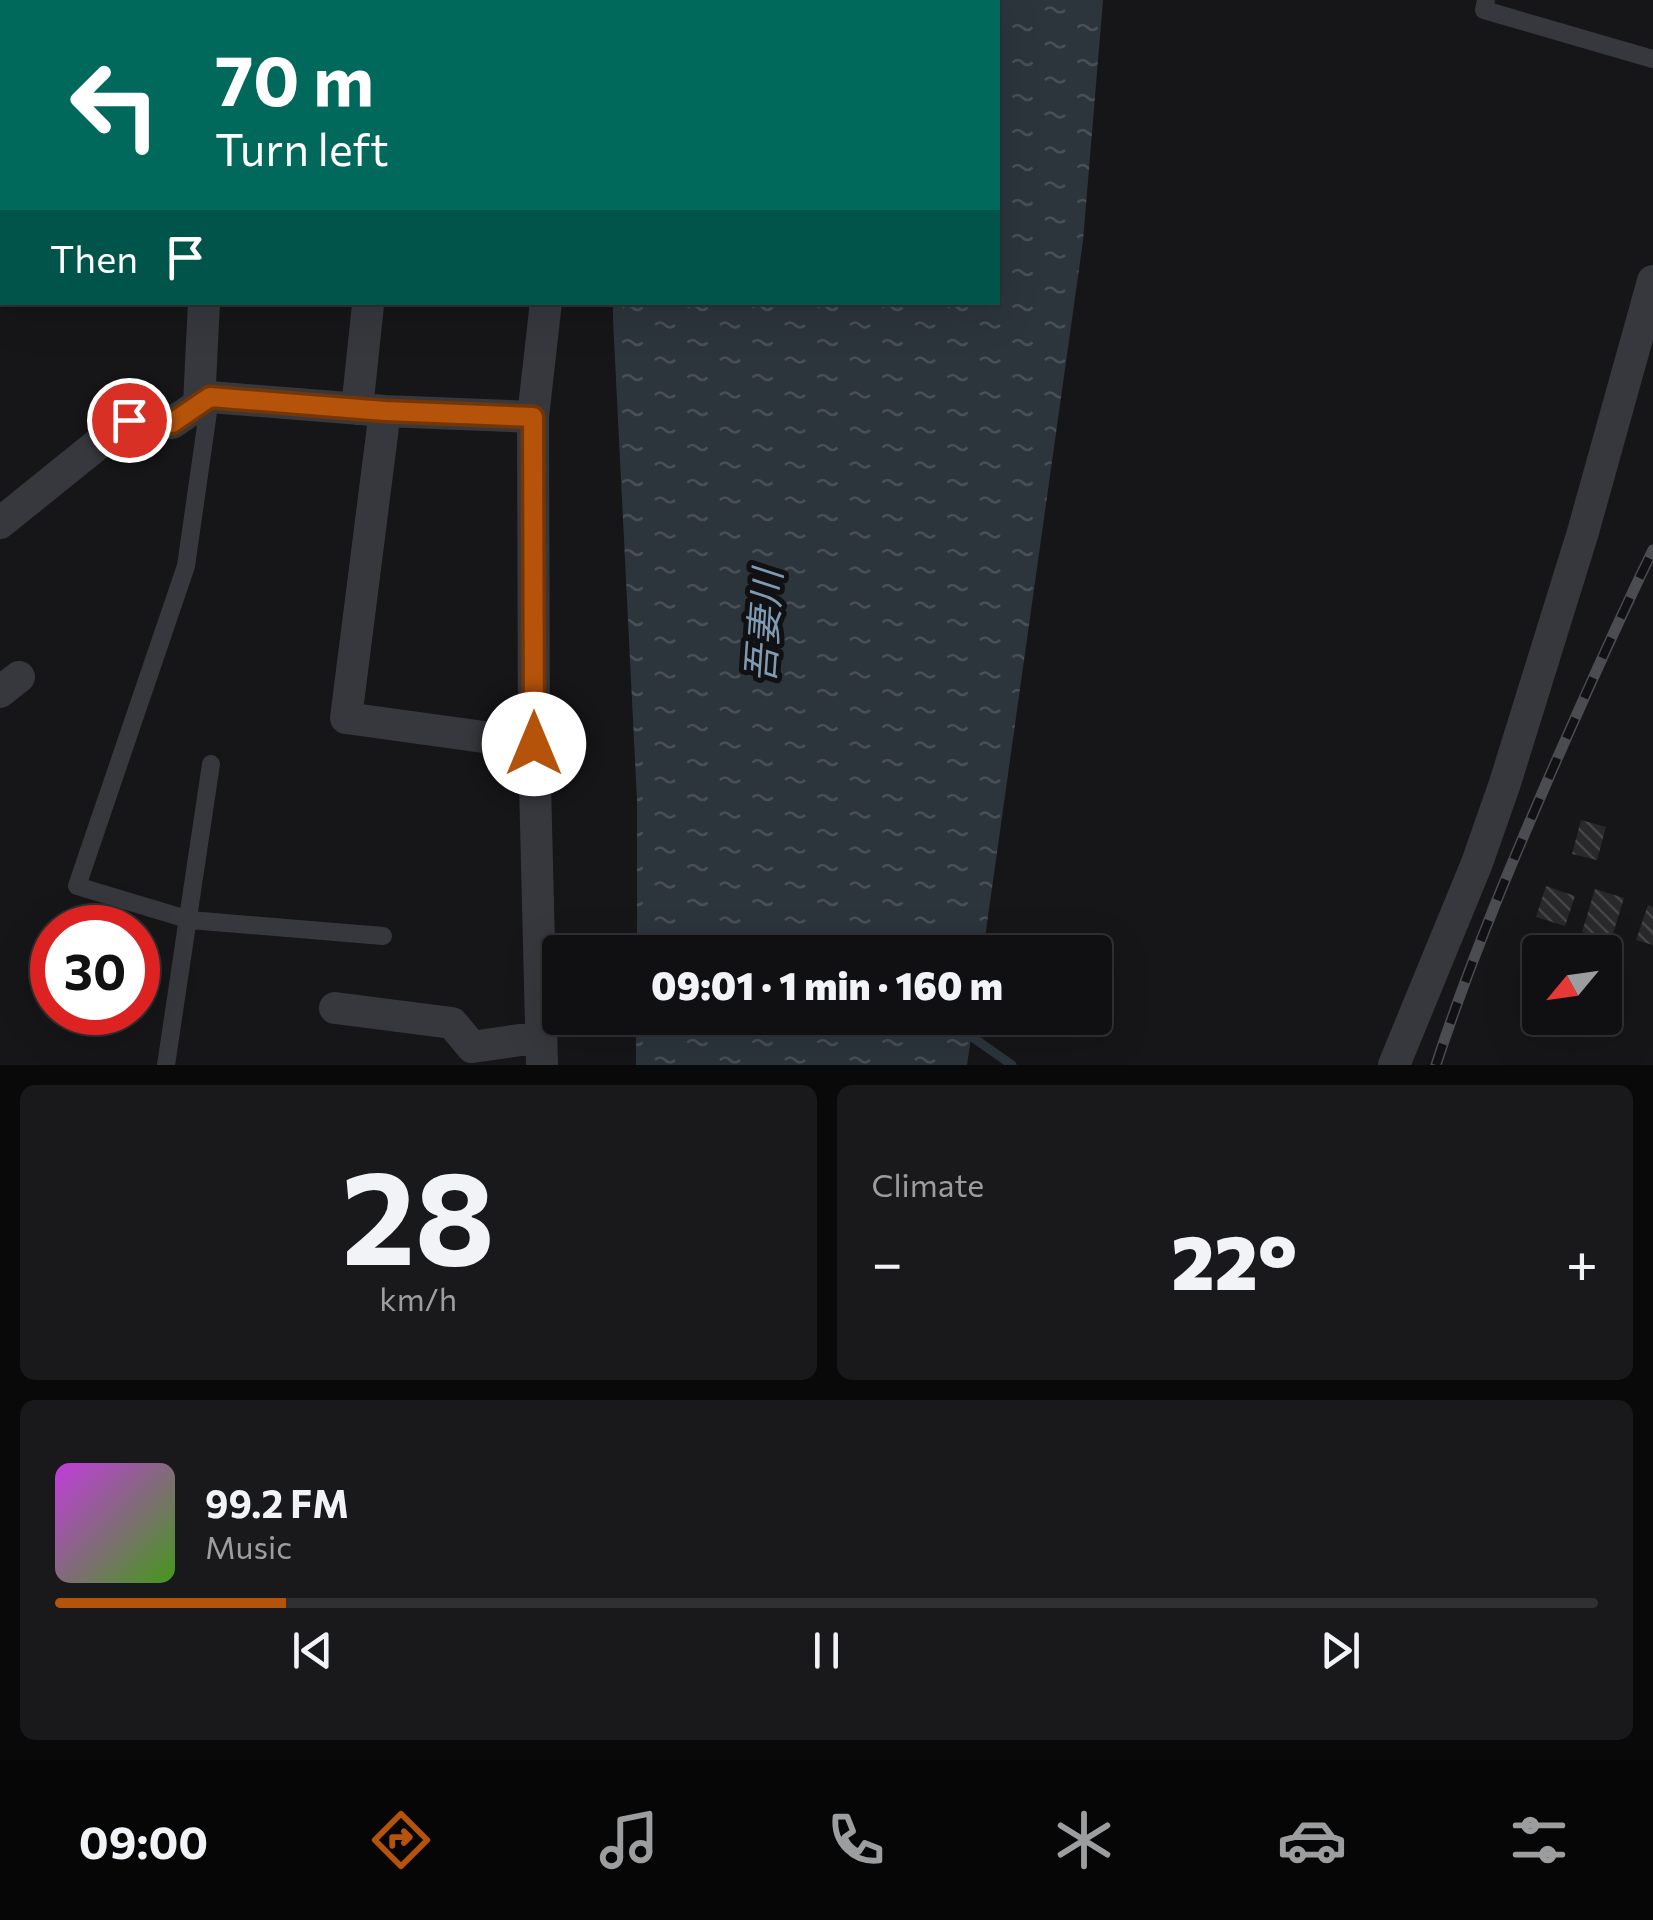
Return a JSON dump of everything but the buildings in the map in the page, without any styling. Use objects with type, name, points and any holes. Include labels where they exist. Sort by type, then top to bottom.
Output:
[{"type":"street","points":[[1394,1065],[1477,863],[1505,783],[1583,532],[1653,281]]},
{"type":"street","points":[[204,305],[205,400]]},
{"type":"street","points":[[368,305],[371,410],[346,718],[534,744]]},
{"type":"street","points":[[334,1008],[452,1023],[472,1047],[542,1051],[534,744],[533,417],[546,305]]},
{"type":"street","points":[[1,520],[129,420],[172,423],[205,400],[533,417]]},
{"type":"lane","points":[[1486,0],[1484,10],[1653,59]]},
{"type":"lane","points":[[205,400],[186,566],[77,886],[190,920],[382,936]]},
{"type":"lane","points":[[166,1065],[212,764]]},
{"type":"water","name":"吾妻川","points":[[1000,0],[1103,0],[1083,241],[985,935],[637,935],[637,800],[613,305],[1000,305]]},
{"type":"water","points":[[636,1035],[971,1035],[967,1065],[636,1065]]},
{"type":"waterway","points":[[969,1035],[1012,1065]]},
{"type":"railway","points":[[1436,1065],[1524,834],[1653,550]]},
{"type":"route","points":[[129,420],[172,423],[210,397],[385,411],[533,417],[534,744]]}]
